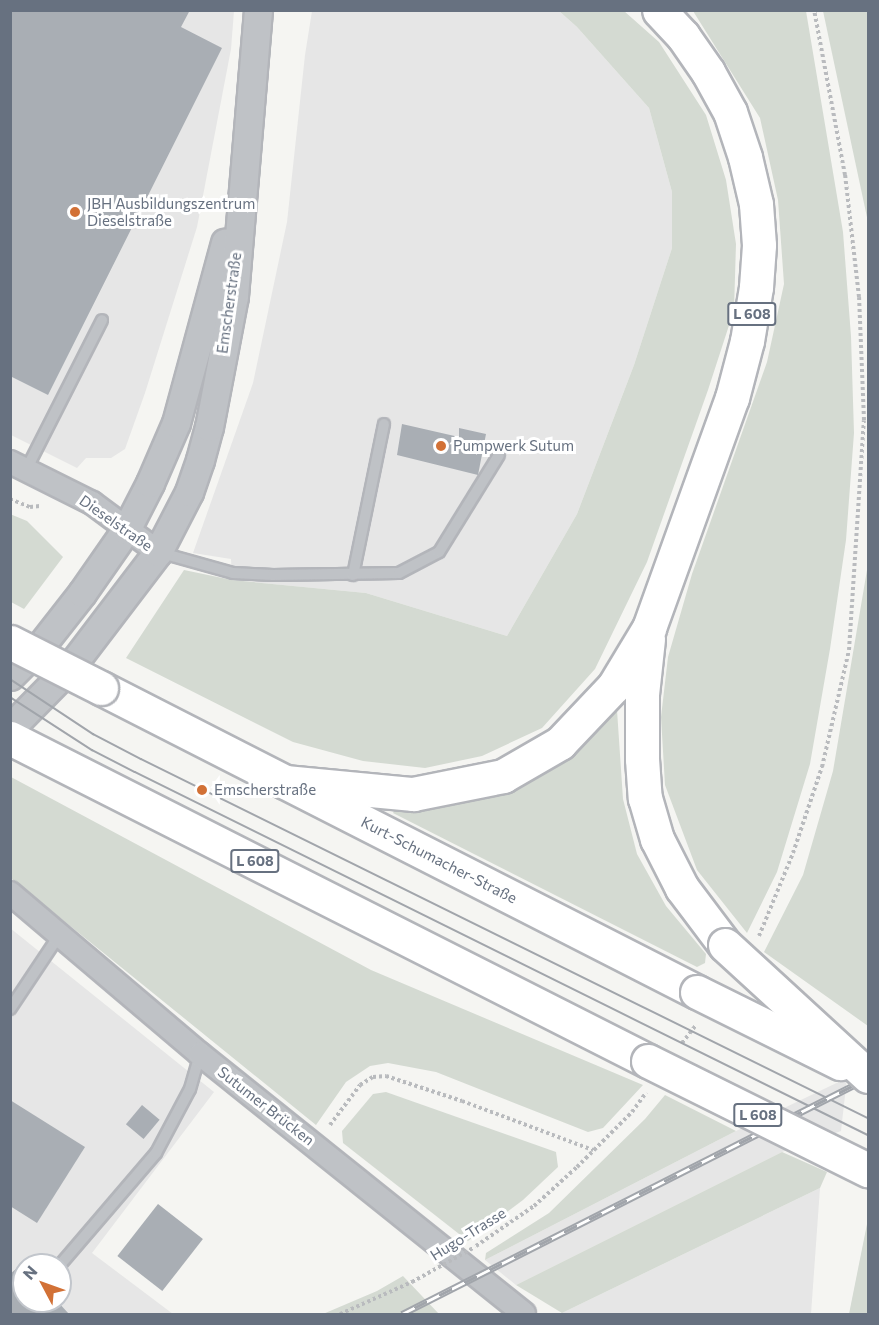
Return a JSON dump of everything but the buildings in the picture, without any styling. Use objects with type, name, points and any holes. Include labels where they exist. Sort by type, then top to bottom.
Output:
[{"type":"main road","name":"L 608","points":[[285,782],[413,794],[503,776],[560,743],[614,686],[649,628],[732,398],[747,341],[756,287],[759,245],[756,204],[745,157],[730,112],[708,72],[683,36],[659,10]]},
{"type":"main road","name":"L 608","points":[[649,628],[642,694],[642,759],[645,798],[657,838],[682,888],[725,945],[868,1077]]},
{"type":"main road","name":"Kurt-Schumacher-Straße","points":[[10,642],[868,1077]]},
{"type":"main road","name":"L 608","points":[[24,745],[649,1074],[868,1170]]},
{"type":"street","name":"Emscherstraße","points":[[10,728],[71,666],[158,552],[189,492],[209,427],[234,296],[242,172],[258,10]]},
{"type":"street","name":"Emscherstraße","points":[[10,676],[42,644],[82,593],[126,530],[176,423],[242,172]]},
{"type":"street","name":"Dieselstraße","points":[[18,466],[92,503],[158,552]]},
{"type":"street","name":"Sutumer Brücken","points":[[10,893],[200,1054],[524,1314]]},
{"type":"lane","points":[[18,466],[102,320]]},
{"type":"lane","points":[[352,574],[384,424]]},
{"type":"lane","points":[[158,552],[233,573],[399,573],[439,552],[499,454]]},
{"type":"lane","points":[[10,1008],[60,934]]},
{"type":"lane","points":[[70,1253],[156,1153],[190,1089],[200,1054]]},
{"type":"path","points":[[758,939],[793,853],[822,767],[849,650],[864,420],[859,297],[845,175],[814,10]]},
{"type":"path","name":"Hugo-Trasse","points":[[339,1314],[412,1282],[475,1247],[534,1206],[632,1112],[649,1074]]},
{"type":"path","points":[[315,1145],[360,1085],[373,1077],[386,1076],[462,1101],[593,1150]]},
{"type":"shaded area","name":"JBH Ausbildungszentrum Dieselstraße","points":[[10,11],[234,11],[231,49],[197,227],[145,393],[125,449],[111,458],[86,458],[77,468],[11,435]]},
{"type":"shaded area","points":[[312,11],[559,11],[577,27],[649,108],[672,192],[672,248],[634,365],[577,514],[507,636],[366,593],[232,580],[231,559],[193,553],[253,383],[287,222]]},
{"type":"shaded area","points":[[559,11],[624,11],[659,42],[706,115],[726,180],[736,244],[734,310],[708,390],[647,562],[595,669],[542,728],[482,756],[425,768],[363,761],[293,742],[126,658],[184,570],[232,580],[366,593],[507,636],[577,514],[634,365],[672,248],[672,192],[649,108],[577,27]]},
{"type":"shaded area","points":[[693,11],[806,11],[843,232],[851,336],[854,433],[846,540],[810,764],[777,872],[747,933],[697,870],[665,785],[661,717],[668,657],[692,574],[767,362],[784,284],[778,200],[760,118]]},
{"type":"shaded area","points":[[823,11],[868,11],[868,222]]},
{"type":"shaded area","points":[[10,514],[27,521],[63,557],[24,609],[11,602]]},
{"type":"shaded area","points":[[868,564],[868,1026],[764,952],[803,875],[833,771]]},
{"type":"shaded area","points":[[617,710],[623,799],[637,854],[666,906],[706,954],[705,963],[697,967],[393,813],[395,809],[434,809],[494,797],[540,777],[587,743]]},
{"type":"shaded area","points":[[11,777],[371,970],[643,1085],[603,1128],[588,1132],[436,1072],[388,1063],[370,1066],[346,1082],[316,1125],[11,878]]},
{"type":"shaded area","points":[[10,928],[214,1092],[92,1253],[173,1314],[11,1314]]},
{"type":"shaded area","points":[[847,1078],[841,1131],[782,1152],[516,1285],[485,1260],[736,1131]]},
{"type":"shaded area","points":[[386,1092],[556,1152],[558,1167],[523,1200],[468,1241],[343,1143],[342,1131],[373,1094]]},
{"type":"shaded area","points":[[665,1095],[736,1131],[485,1260],[486,1253],[549,1213],[645,1119]]},
{"type":"shaded area","points":[[782,1152],[827,1172],[820,1188],[562,1313],[516,1285]]},
{"type":"shaded area","points":[[820,1188],[811,1314],[562,1313]]},
{"type":"shaded area","points":[[868,1219],[868,1314],[849,1314]]},
{"type":"shaded area","points":[[403,1276],[439,1314],[323,1314],[377,1291]]},
{"type":"tram line","points":[[10,679],[93,734],[141,759],[868,1118]]},
{"type":"tram line","points":[[10,697],[92,750],[135,772],[868,1135]]},
{"type":"railway","points":[[402,1314],[868,1078]]},
{"type":"place","name":"JBH Ausbildungszentrum Dieselstraße","points":[[75,212]]},
{"type":"place","name":"Pumpwerk Sutum","points":[[441,446]]},
{"type":"place","name":"Emscherstraße","points":[[202,790]]}]
